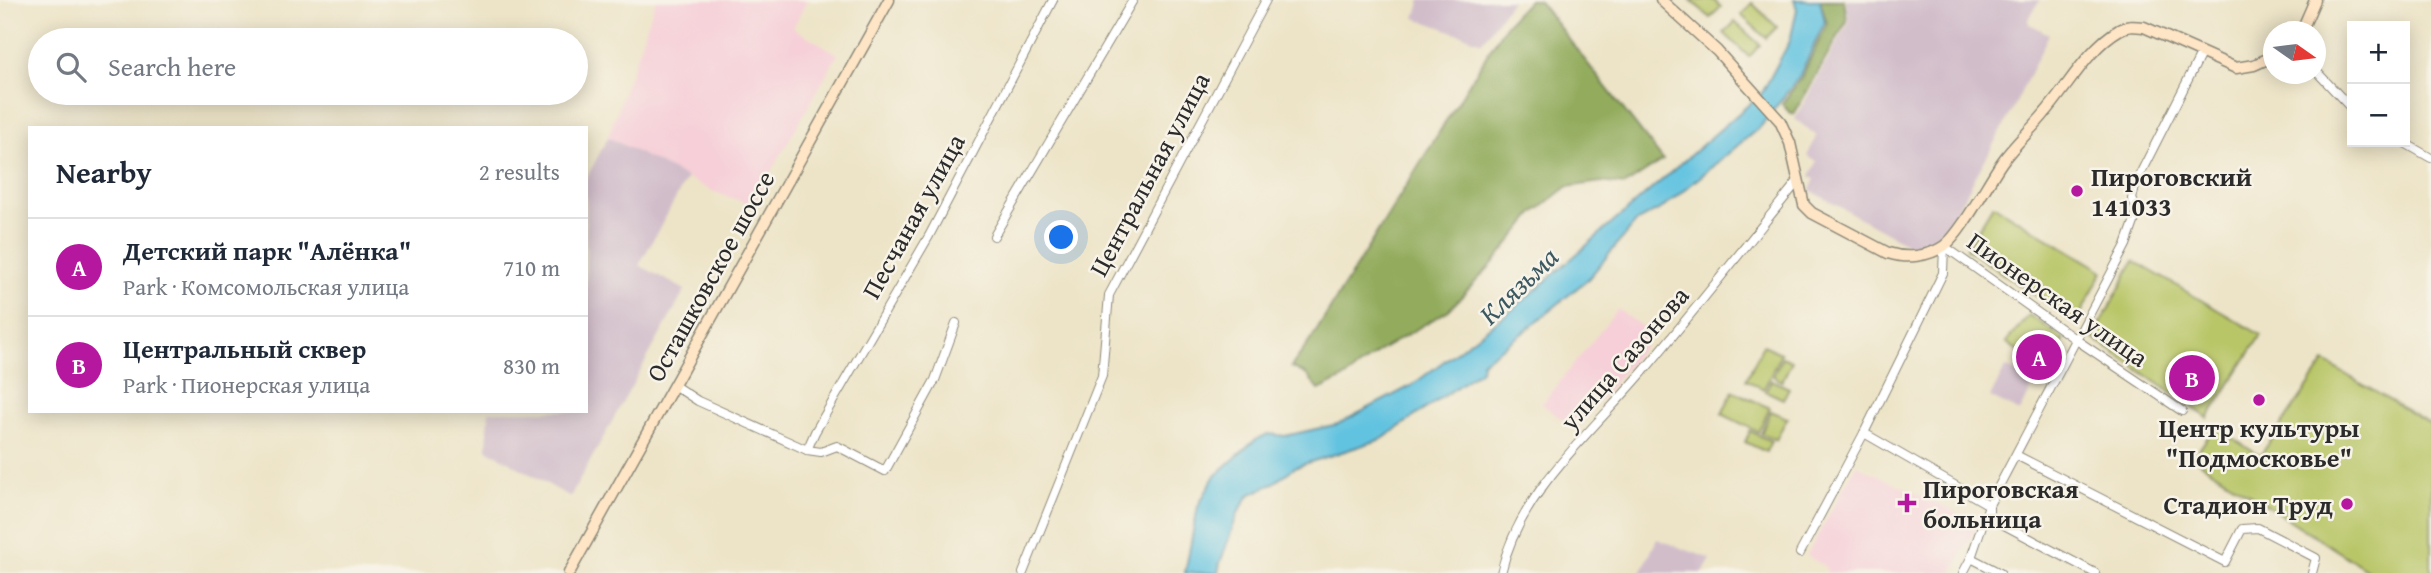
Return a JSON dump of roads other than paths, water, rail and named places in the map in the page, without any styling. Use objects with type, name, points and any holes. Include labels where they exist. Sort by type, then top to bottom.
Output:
[{"type":"street","name":"Осташковское шоссе","points":[[572,572],[889,0]]},
{"type":"street","name":"Песчаная улица","points":[[807,450],[929,236],[1053,0]]},
{"type":"street","points":[[994,236],[1133,0]]},
{"type":"street","name":"Центральная улица","points":[[1023,573],[1102,376],[1109,295],[1266,0]]},
{"type":"street","points":[[1661,0],[1717,51],[1780,121],[1790,143],[1804,205],[1812,214],[1900,257],[1922,256],[1944,246],[2003,160],[2045,114],[2102,42],[2120,29],[2144,27],[2236,68],[2263,61]]},
{"type":"street","points":[[2306,21],[2315,0]]},
{"type":"street","points":[[1963,573],[1971,558],[1989,505],[2126,246],[2138,211],[2132,199],[2136,182],[2201,54]]},
{"type":"street","points":[[2326,82],[2347,104]]},
{"type":"street","points":[[2410,146],[2431,158]]},
{"type":"street","name":"улица Сазонова","points":[[1501,573],[1514,533],[1560,466],[1647,368],[1798,181]]},
{"type":"street","points":[[1800,553],[1864,433],[1943,273],[1944,246]]},
{"type":"street","name":"Пионерская улица","points":[[1944,246],[2182,411]]},
{"type":"street","points":[[675,386],[698,401],[807,450],[821,452],[837,446],[886,471],[935,380],[956,323]]},
{"type":"street","points":[[1864,433],[1989,505]]},
{"type":"street","points":[[2016,455],[2225,562],[2242,529],[2258,528],[2316,558],[2312,573]]},
{"type":"street","points":[[1989,505],[1989,517],[2095,573]]},
{"type":"street","points":[[1971,558],[2000,573]]},
{"type":"water","points":[[1794,0],[1820,0],[1825,22],[1799,77],[1761,126],[1664,207],[1637,221],[1588,279],[1524,332],[1482,362],[1481,370],[1382,439],[1295,467],[1274,483],[1249,495],[1238,513],[1218,573],[1185,573],[1198,506],[1214,477],[1255,440],[1268,434],[1285,436],[1338,424],[1411,386],[1517,306],[1762,93],[1790,41],[1797,9]]},
{"type":"place","name":"Пироговский 141033","points":[[2077,191]]},
{"type":"place","name":"Детский парк \"Алёнка\"","points":[[2039,357]]},
{"type":"place","name":"Центральный сквер","points":[[2192,378]]},
{"type":"place","name":"Центр культуры \"Подмосковье\"","points":[[2259,400]]},
{"type":"place","name":"Пироговская больница","points":[[1907,503]]},
{"type":"place","name":"Стадион Труд","points":[[2347,504]]},
{"type":"water label","name":"Клязьма","points":[[1518,285]]}]
